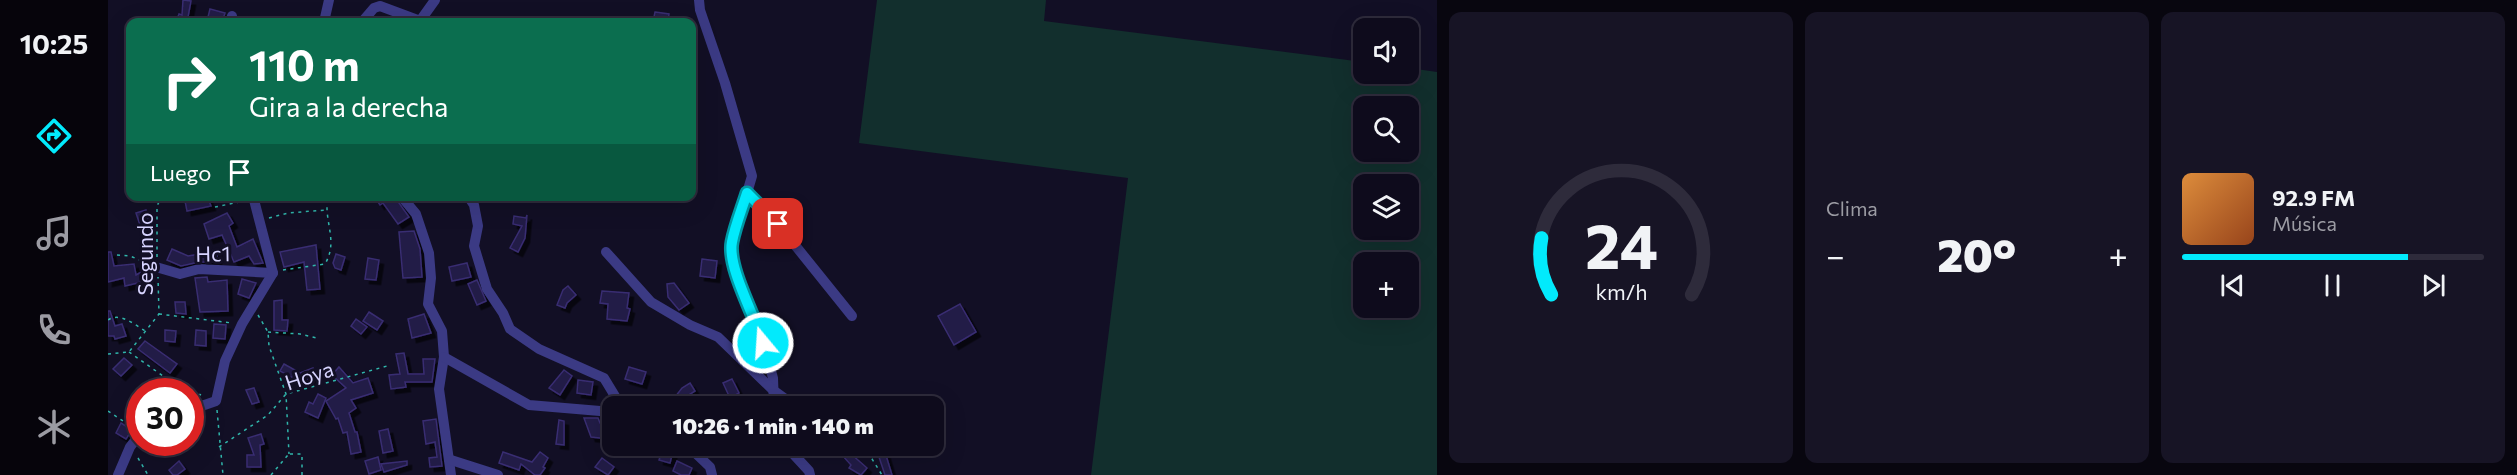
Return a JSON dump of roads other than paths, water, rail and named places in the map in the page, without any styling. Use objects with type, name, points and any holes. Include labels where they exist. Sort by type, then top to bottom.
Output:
[{"type":"street","points":[[325,18],[329,0]]},
{"type":"street","points":[[424,18],[435,0]]},
{"type":"street","points":[[699,0],[700,10],[725,83],[752,176],[731,244],[737,278],[757,321],[773,378],[773,396]]},
{"type":"street","points":[[365,18],[374,8],[380,6],[412,18]]},
{"type":"street","points":[[747,193],[778,224],[852,316]]},
{"type":"street","points":[[204,405],[216,401],[225,361],[242,324],[273,273],[254,201]]},
{"type":"street","points":[[405,201],[416,214],[429,253],[431,278],[428,304],[442,331],[444,357],[440,389],[451,460],[451,475]]},
{"type":"street","points":[[471,201],[478,226],[474,246],[487,289],[510,328],[539,349],[604,378],[615,396]]},
{"type":"street","points":[[606,252],[651,302],[690,325],[718,337],[781,396]]},
{"type":"street","name":"Hc1","points":[[156,267],[180,274],[199,269],[273,273]]},
{"type":"street","points":[[444,357],[529,405],[602,411]]},
{"type":"street","points":[[118,475],[127,456]]},
{"type":"street","points":[[698,456],[710,467],[712,475]]},
{"type":"street","points":[[796,456],[810,471],[810,475]]},
{"type":"street","points":[[451,460],[498,475]]}]
